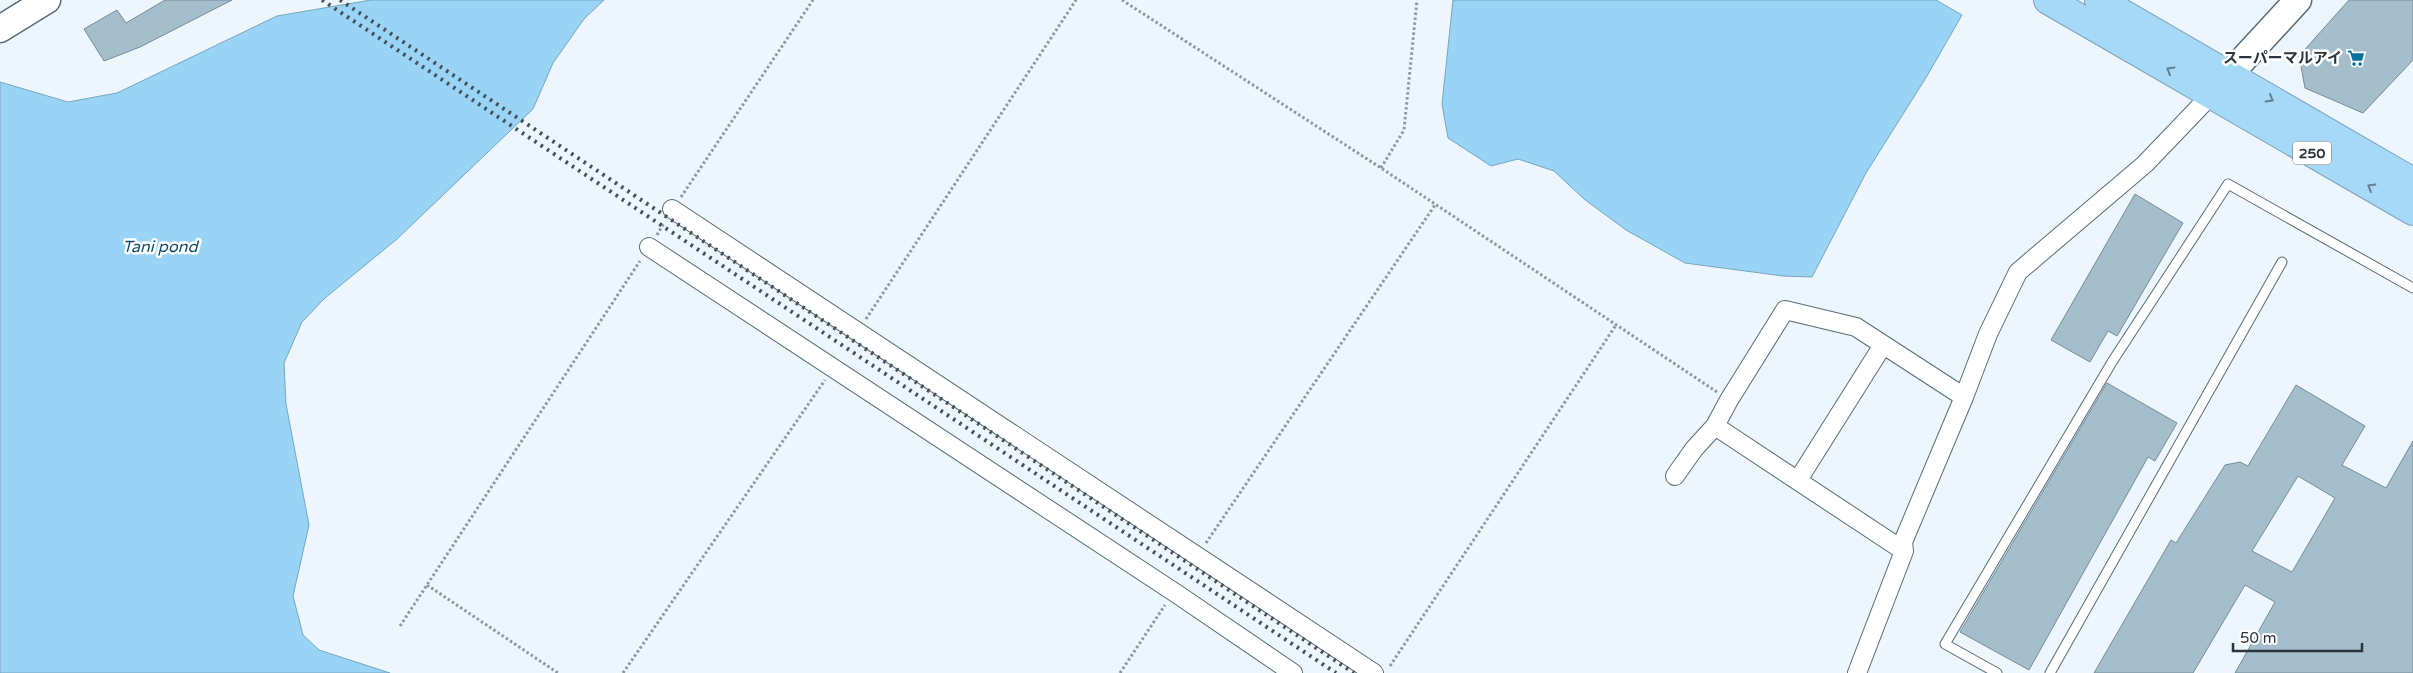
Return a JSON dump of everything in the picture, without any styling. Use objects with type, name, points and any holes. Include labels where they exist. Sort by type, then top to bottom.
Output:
[{"type":"highway","name":"250","points":[[2048,0],[2220,84],[2413,182]]},
{"type":"highway","name":"250","points":[[2099,0],[2220,84],[2413,211]]},
{"type":"main road","points":[[0,29],[47,0]]},
{"type":"main road","points":[[2220,84],[2298,0]]},
{"type":"street","points":[[1857,673],[1904,552],[1903,542],[1964,398],[1988,334],[2018,272],[2145,164],[2220,84]]},
{"type":"street","points":[[672,209],[1374,673]]},
{"type":"street","points":[[649,247],[1174,592],[1293,673]]},
{"type":"street","points":[[1676,476],[1694,449],[1715,426],[1728,400],[1786,310],[1856,327],[1964,398]]},
{"type":"street","points":[[1798,480],[1884,345]]},
{"type":"street","points":[[1715,426],[1904,552]]},
{"type":"lane","points":[[1997,673],[1945,644],[2112,362],[2228,184],[2413,288]]},
{"type":"lane","points":[[2050,673],[2282,262]]},
{"type":"path","points":[[400,626],[672,209],[813,0]]},
{"type":"path","points":[[1122,0],[1381,168],[1728,400]]},
{"type":"path","points":[[1381,168],[1404,130],[1417,0]]},
{"type":"path","points":[[1197,556],[1435,205]]},
{"type":"path","points":[[1385,673],[1616,325]]},
{"type":"path","points":[[427,585],[558,673]]},
{"type":"path","points":[[1120,673],[1174,592]]},
{"type":"water","name":"Tani pond","points":[[371,0],[604,0],[584,19],[553,63],[533,109],[397,239],[325,298],[302,322],[284,363],[286,404],[309,525],[293,596],[303,635],[319,650],[390,673],[0,673],[0,82],[68,102],[117,93],[277,16]]},
{"type":"water","points":[[1453,0],[1936,0],[1962,15],[1927,76],[1866,173],[1812,277],[1783,276],[1685,263],[1626,230],[1584,199],[1554,171],[1518,159],[1491,166],[1448,138],[1442,104]]},
{"type":"building","points":[[165,0],[232,0],[140,47],[104,61],[84,29],[117,10],[126,23]]},
{"type":"building","name":"スーパーマルアイ","points":[[2349,0],[2413,0],[2413,60],[2363,113],[2305,88],[2299,56]]},
{"type":"building","points":[[2135,194],[2183,223],[2117,336],[2108,331],[2090,362],[2051,340]]},
{"type":"building","points":[[2107,383],[2177,423],[2155,461],[2148,457],[2029,670],[1960,632]]},
{"type":"building","points":[[2296,385],[2365,426],[2342,465],[2386,488],[2413,441],[2413,673],[2235,673],[2275,602],[2245,585],[2193,673],[2094,673],[2171,540],[2176,543],[2225,465],[2240,462],[2248,466]],"holes":[[[2298,476],[2335,498],[2292,572],[2252,551]]]},
{"type":"railway","points":[[322,0],[1336,673]]},
{"type":"railway","points":[[340,0],[1354,673]]},
{"type":"place","name":"スーパーマルアイ","points":[[2356,58]]}]
